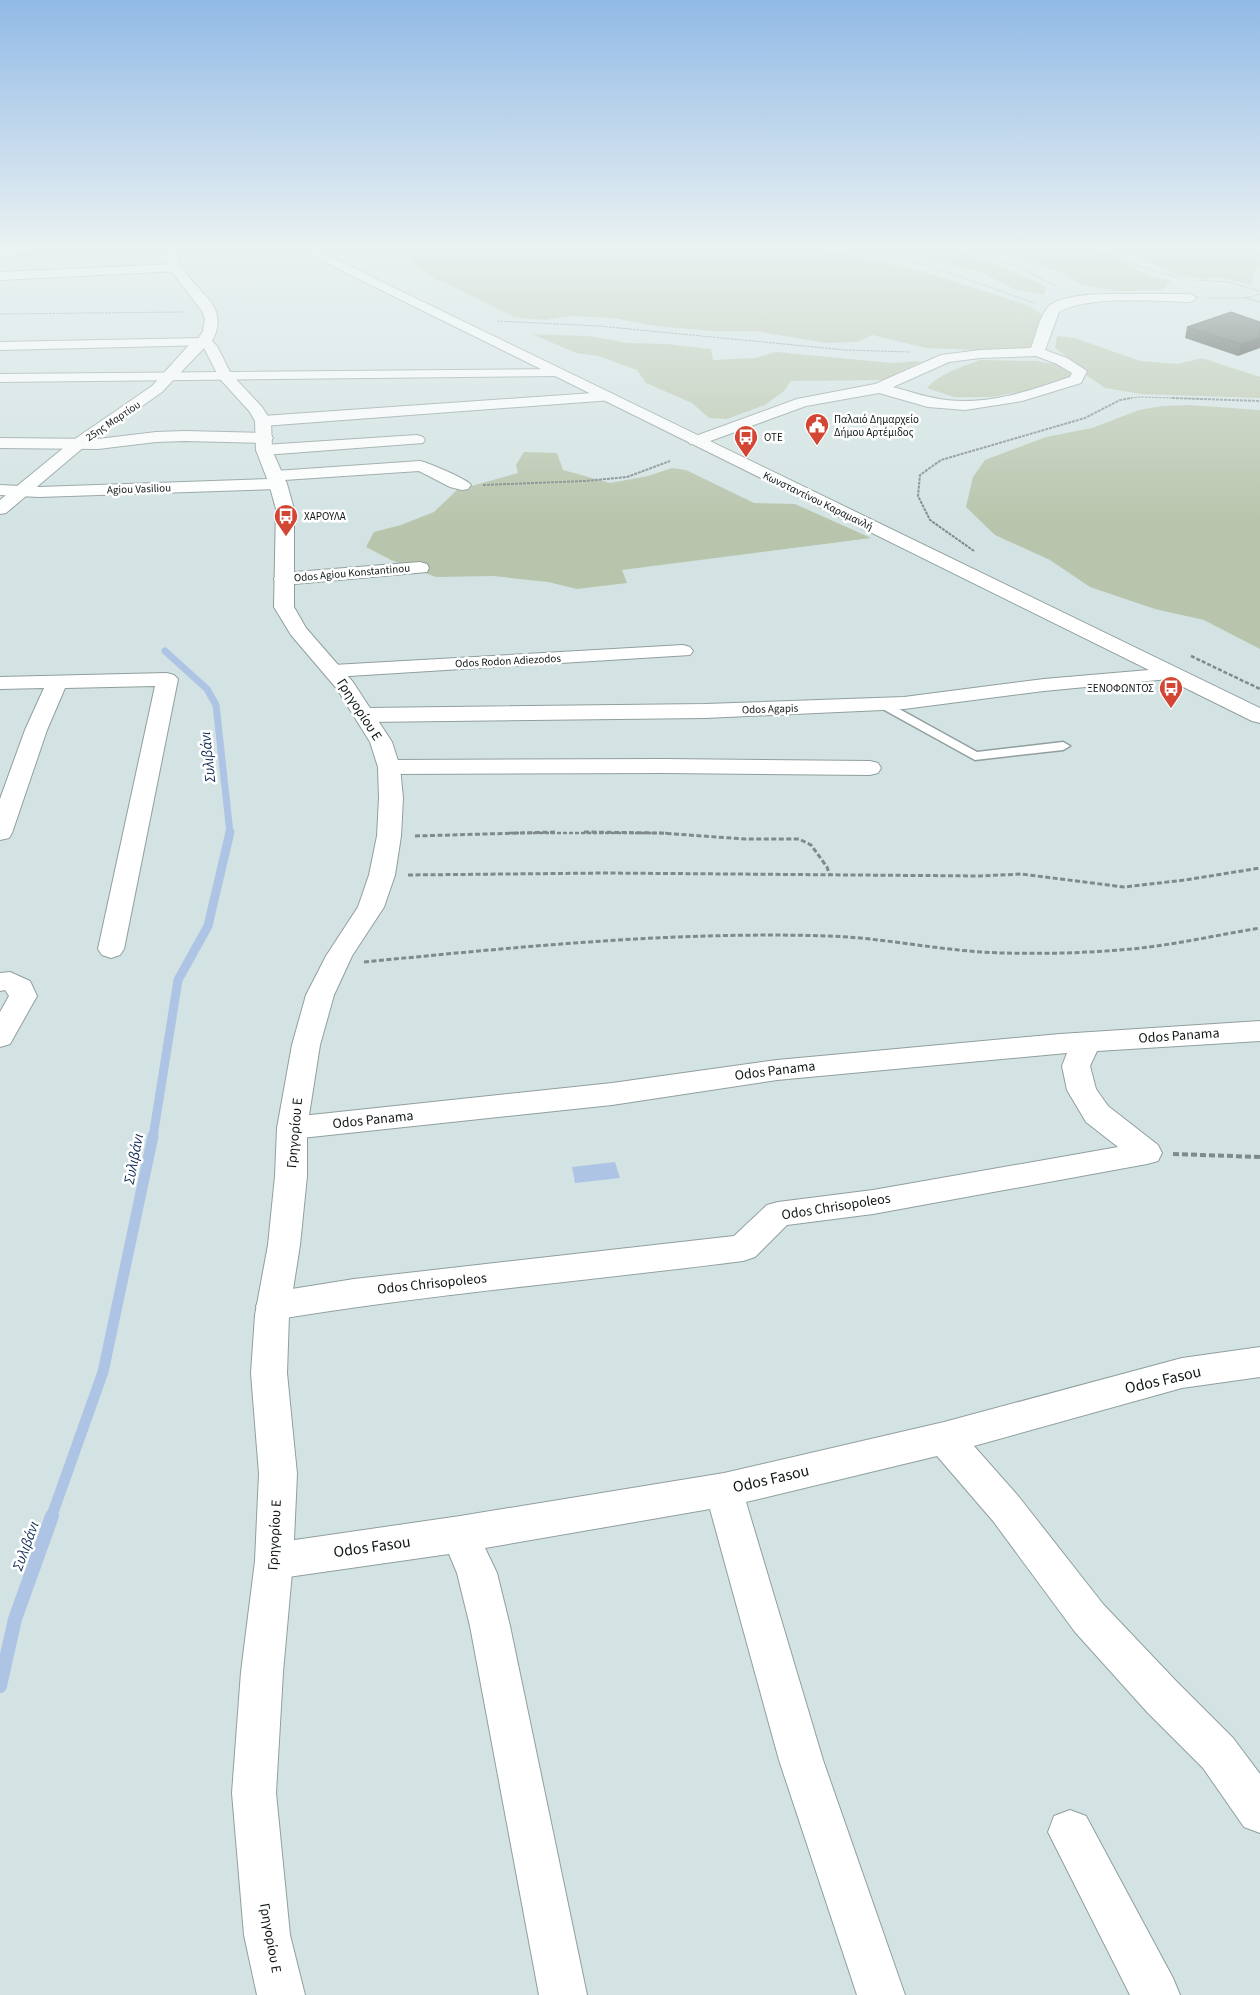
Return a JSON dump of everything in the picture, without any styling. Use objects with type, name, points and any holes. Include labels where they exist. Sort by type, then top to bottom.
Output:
[{"type":"street","points":[[0,346],[204,342],[206,338]]},
{"type":"street","name":"Κωνσταντίνου Καραμανλή","points":[[487,338],[1260,716]]},
{"type":"street","points":[[1037,352],[1042,338]]},
{"type":"street","name":"Γρηγορίου Ε","points":[[204,342],[210,346],[225,376],[257,410],[284,509],[286,537],[283,564],[284,607],[298,631],[333,671],[366,715],[381,742],[389,767],[391,798],[389,836],[382,875],[371,907],[334,966],[320,995],[308,1036],[292,1128],[291,1176],[284,1245],[273,1306],[269,1373],[278,1474],[274,1561],[262,1672],[254,1793],[267,1935],[281,1995]]},
{"type":"street","name":"25ης Μαρτίου","points":[[0,509],[78,444],[136,405],[170,376],[195,347],[204,342]]},
{"type":"street","points":[[696,441],[802,402],[879,388],[930,363],[958,356],[1037,352],[1062,361],[1080,371],[1076,380],[1015,399],[967,405],[930,402],[879,388]]},
{"type":"street","points":[[0,378],[558,373]]},
{"type":"street","points":[[269,454],[607,397]]},
{"type":"street","points":[[0,443],[98,444],[156,437],[269,454],[420,466],[428,468],[452,483],[462,485]]},
{"type":"street","points":[[269,454],[417,440]]},
{"type":"street","name":"Agiou Vasiliou","points":[[0,490],[22,492],[269,454]]},
{"type":"street","name":"Odos Agiou Konstantinou","points":[[283,579],[420,568]]},
{"type":"street","name":"Odos Rodon Adiezodos","points":[[333,671],[683,651]]},
{"type":"street","name":"Odos Agapis","points":[[366,715],[705,711],[882,704],[1044,685],[1172,674]]},
{"type":"street","points":[[0,683],[167,679],[111,949]]},
{"type":"street","points":[[0,833],[36,730],[57,683]]},
{"type":"street","points":[[389,767],[663,766],[870,768]]},
{"type":"street","points":[[0,982],[10,981],[20,987],[23,996],[0,1037]]},
{"type":"street","name":"Odos Panama","points":[[292,1128],[612,1094],[777,1070],[1087,1042],[1260,1030]]},
{"type":"street","points":[[1087,1042],[1076,1066],[1082,1090],[1097,1114],[1147,1153]]},
{"type":"street","name":"Odos Chrisopoleos","points":[[273,1306],[354,1292],[601,1266],[743,1248],[778,1214],[873,1202],[1147,1153]]},
{"type":"street","name":"Odos Fasou","points":[[274,1561],[460,1534],[724,1490],[944,1438],[1182,1373],[1260,1362]]},
{"type":"street","points":[[944,1438],[1006,1509],[1089,1618],[1162,1697],[1218,1753],[1260,1811]]},
{"type":"street","points":[[724,1490],[801,1760],[881,1995]]},
{"type":"street","points":[[460,1534],[477,1573],[490,1626],[563,1995]]},
{"type":"street","points":[[1070,1832],[1156,1995]]},
{"type":"lane","points":[[882,704],[975,756],[1063,746]]},
{"type":"path","points":[[713,338],[845,350],[948,353],[958,356]]},
{"type":"path","points":[[979,554],[930,520],[918,496],[920,475],[941,460],[1084,418],[1120,400],[1139,397],[1260,401]]},
{"type":"path","points":[[462,485],[576,481],[627,477],[670,461]]},
{"type":"path","points":[[1186,654],[1260,689]]},
{"type":"path","points":[[389,836],[484,836],[563,832],[660,833],[745,839],[799,839],[811,845],[827,867],[830,876]]},
{"type":"path","points":[[382,875],[606,873],[980,876],[1021,874],[1124,887],[1185,880],[1260,868]]},
{"type":"path","points":[[334,966],[515,947],[632,939],[756,936],[830,936],[1002,953],[1069,952],[1132,949],[1260,928]]},
{"type":"path","points":[[1147,1153],[1260,1157]]},
{"type":"green space","points":[[541,338],[600,338],[628,343],[667,344],[711,349],[713,360],[755,358],[776,352],[892,363],[922,361],[883,380],[791,381],[784,391],[765,405],[727,419],[709,418],[692,403],[646,383],[637,370],[599,356],[576,353]]},
{"type":"green space","points":[[797,338],[865,338],[857,342],[826,343]]},
{"type":"green space","points":[[885,338],[1035,338],[1033,344],[1024,352],[926,348]]},
{"type":"green space","points":[[1057,338],[1075,338],[1140,361],[1178,364],[1202,358],[1260,377],[1260,398],[1142,394],[1105,388],[1086,375],[1085,370],[1055,348]]},
{"type":"green space","points":[[980,360],[1036,361],[1060,365],[1079,374],[1035,389],[991,397],[954,397],[927,388],[945,374]]},
{"type":"green space","points":[[1188,405],[1260,410],[1260,649],[1204,620],[1155,609],[1090,587],[1050,560],[995,535],[966,507],[973,477],[985,460],[1046,437],[1092,428],[1139,410],[1162,406]]},
{"type":"green space","points":[[524,452],[557,453],[563,470],[610,483],[648,476],[672,468],[686,470],[754,503],[795,504],[871,538],[622,570],[627,583],[577,589],[548,582],[493,576],[436,577],[391,560],[366,547],[374,532],[401,525],[434,512],[457,490],[518,473],[516,465]]},
{"type":"water","points":[[615,1162],[620,1178],[575,1183],[572,1167]]},
{"type":"building","points":[[1222,338],[1257,338],[1241,344]]},
{"type":"waterway","name":"Συλιβάνι","points":[[165,651],[207,689],[216,705],[230,832]]},
{"type":"waterway","name":"Συλιβάνι","points":[[153,1137],[178,980],[208,926],[230,832]]},
{"type":"waterway","name":"Συλιβάνι","points":[[51,1518],[103,1372],[153,1136]]},
{"type":"waterway","name":"Συλιβάνι","points":[[0,1686],[15,1619],[52,1516]]},
{"type":"place","name":"Παλαιό Δημαρχείο Δήμου Αρτέμιδος","points":[[817,446]]},
{"type":"place","name":"ΟΤΕ","points":[[746,458]]},
{"type":"place","name":"ΧΑΡΟΥΛΑ","points":[[286,537]]},
{"type":"place","name":"ΞΕΝΟΦΩΝΤΟΣ","points":[[1171,709]]}]
